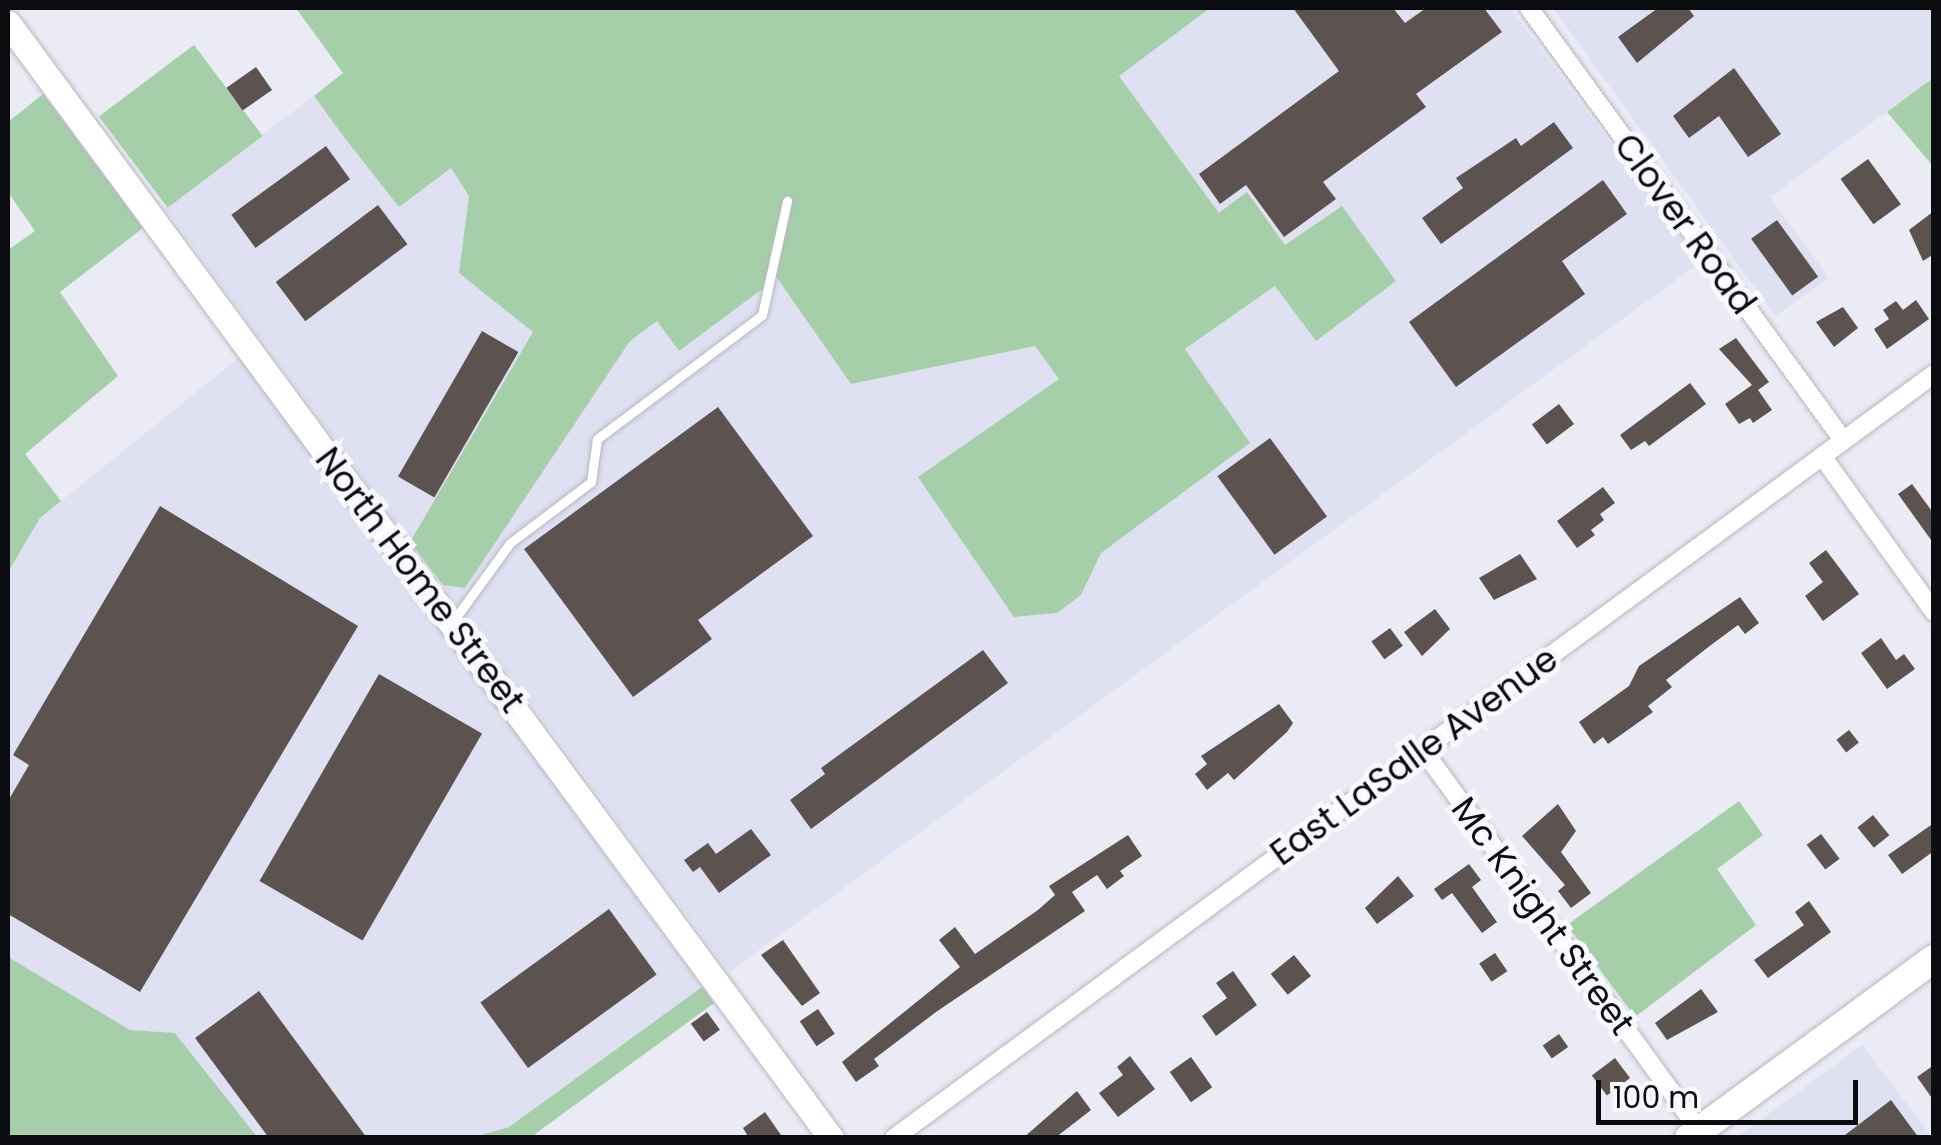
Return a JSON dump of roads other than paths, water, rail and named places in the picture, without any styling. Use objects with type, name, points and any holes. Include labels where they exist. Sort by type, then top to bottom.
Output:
[{"type":"main road","points":[[1694,1134],[1934,959]]},
{"type":"street","name":"Clover Road","points":[[1529,8],[1842,440]]},
{"type":"street","name":"North Home Street","points":[[8,23],[831,1138]]},
{"type":"street","name":"East LaSalle Avenue","points":[[894,1138],[1934,374]]},
{"type":"street","points":[[1822,456],[1934,612]]},
{"type":"street","name":"Mc Knight Street","points":[[1423,750],[1694,1134]]},
{"type":"lane","points":[[452,622],[510,543],[591,482],[598,439],[762,315],[787,201]]}]
